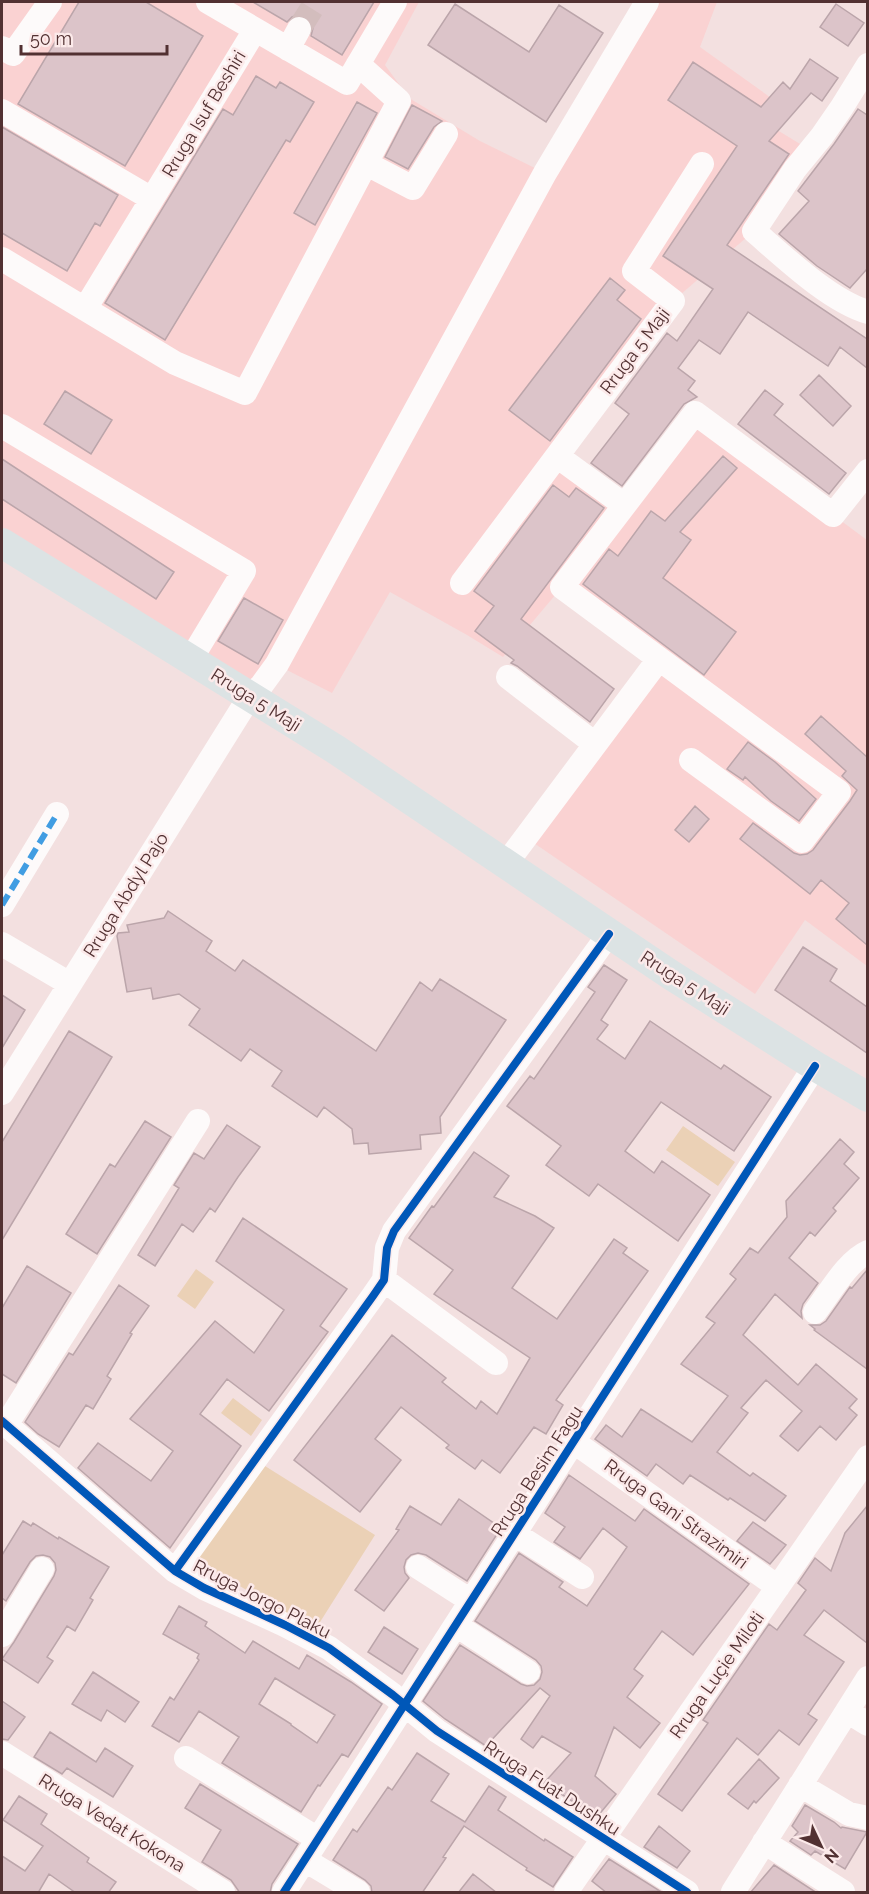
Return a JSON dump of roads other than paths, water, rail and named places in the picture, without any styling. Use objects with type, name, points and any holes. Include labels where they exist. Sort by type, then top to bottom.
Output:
[{"type":"main road","name":"Rruga 5 Maji","points":[[2,544],[334,749],[609,934],[867,1097]]},
{"type":"street","points":[[5,58],[50,2]]},
{"type":"street","points":[[352,74],[395,2]]},
{"type":"street","name":"Rruga Abdyl Pajo","points":[[2,1093],[250,696],[261,686],[277,664],[545,173],[647,2]]},
{"type":"street","name":"Rruga Isuf Beshiri","points":[[214,3],[255,30],[294,39],[399,101],[367,164]]},
{"type":"street","name":"Rruga Isuf Beshiri","points":[[86,309],[255,30]]},
{"type":"street","points":[[867,65],[842,107],[795,169],[754,231],[843,303],[867,312]]},
{"type":"street","points":[[2,111],[152,199]]},
{"type":"street","points":[[2,259],[175,363],[245,393],[367,164],[413,188],[446,134]]},
{"type":"street","name":"Rruga 5 Maji","points":[[462,583],[673,301],[634,271],[702,164]]},
{"type":"street","points":[[691,760],[802,841],[839,792],[562,587],[695,413],[833,515],[867,471]]},
{"type":"street","points":[[2,426],[244,571],[191,659]]},
{"type":"street","points":[[557,456],[624,505]]},
{"type":"street","points":[[505,865],[659,659]]},
{"type":"street","points":[[508,677],[595,744]]},
{"type":"street","points":[[2,905],[57,814]]},
{"type":"street","points":[[175,1571],[374,1296],[384,1280],[387,1248],[394,1231],[609,934]]},
{"type":"street","points":[[2,944],[70,984]]},
{"type":"street","name":"Rruga Besim Fagu","points":[[284,1893],[815,1066]]},
{"type":"street","points":[[4,1423],[198,1121]]},
{"type":"street","points":[[815,1312],[851,1264],[867,1252]]},
{"type":"street","points":[[384,1280],[496,1363]]},
{"type":"street","name":"Rruga Jorgo Plaku","points":[[4,1423],[150,1552],[175,1571],[204,1588],[329,1648],[404,1705]]},
{"type":"street","name":"Rruga Gani Strazimiri","points":[[574,1442],[778,1587]]},
{"type":"street","name":"Rruga Luçie Miloti","points":[[566,1893],[867,1457]]},
{"type":"street","points":[[515,1534],[582,1577]]},
{"type":"street","points":[[418,1567],[471,1602]]},
{"type":"street","points":[[2,1635],[42,1569]]},
{"type":"street","points":[[456,1625],[528,1672]]},
{"type":"street","points":[[733,1893],[867,1678]]},
{"type":"street","name":"Rruga Fuat Dushku","points":[[404,1705],[452,1742],[687,1893]]},
{"type":"street","points":[[846,1711],[867,1724]]},
{"type":"street","name":"Rruga Vedat Kokona","points":[[2,1753],[223,1893]]},
{"type":"street","points":[[186,1758],[318,1839]]},
{"type":"street","points":[[800,1785],[849,1814],[867,1818]]},
{"type":"street","points":[[764,1842],[839,1891]]},
{"type":"street","points":[[305,1860],[358,1893]]},
{"type":"tunnel","points":[[299,29],[316,2]]}]
